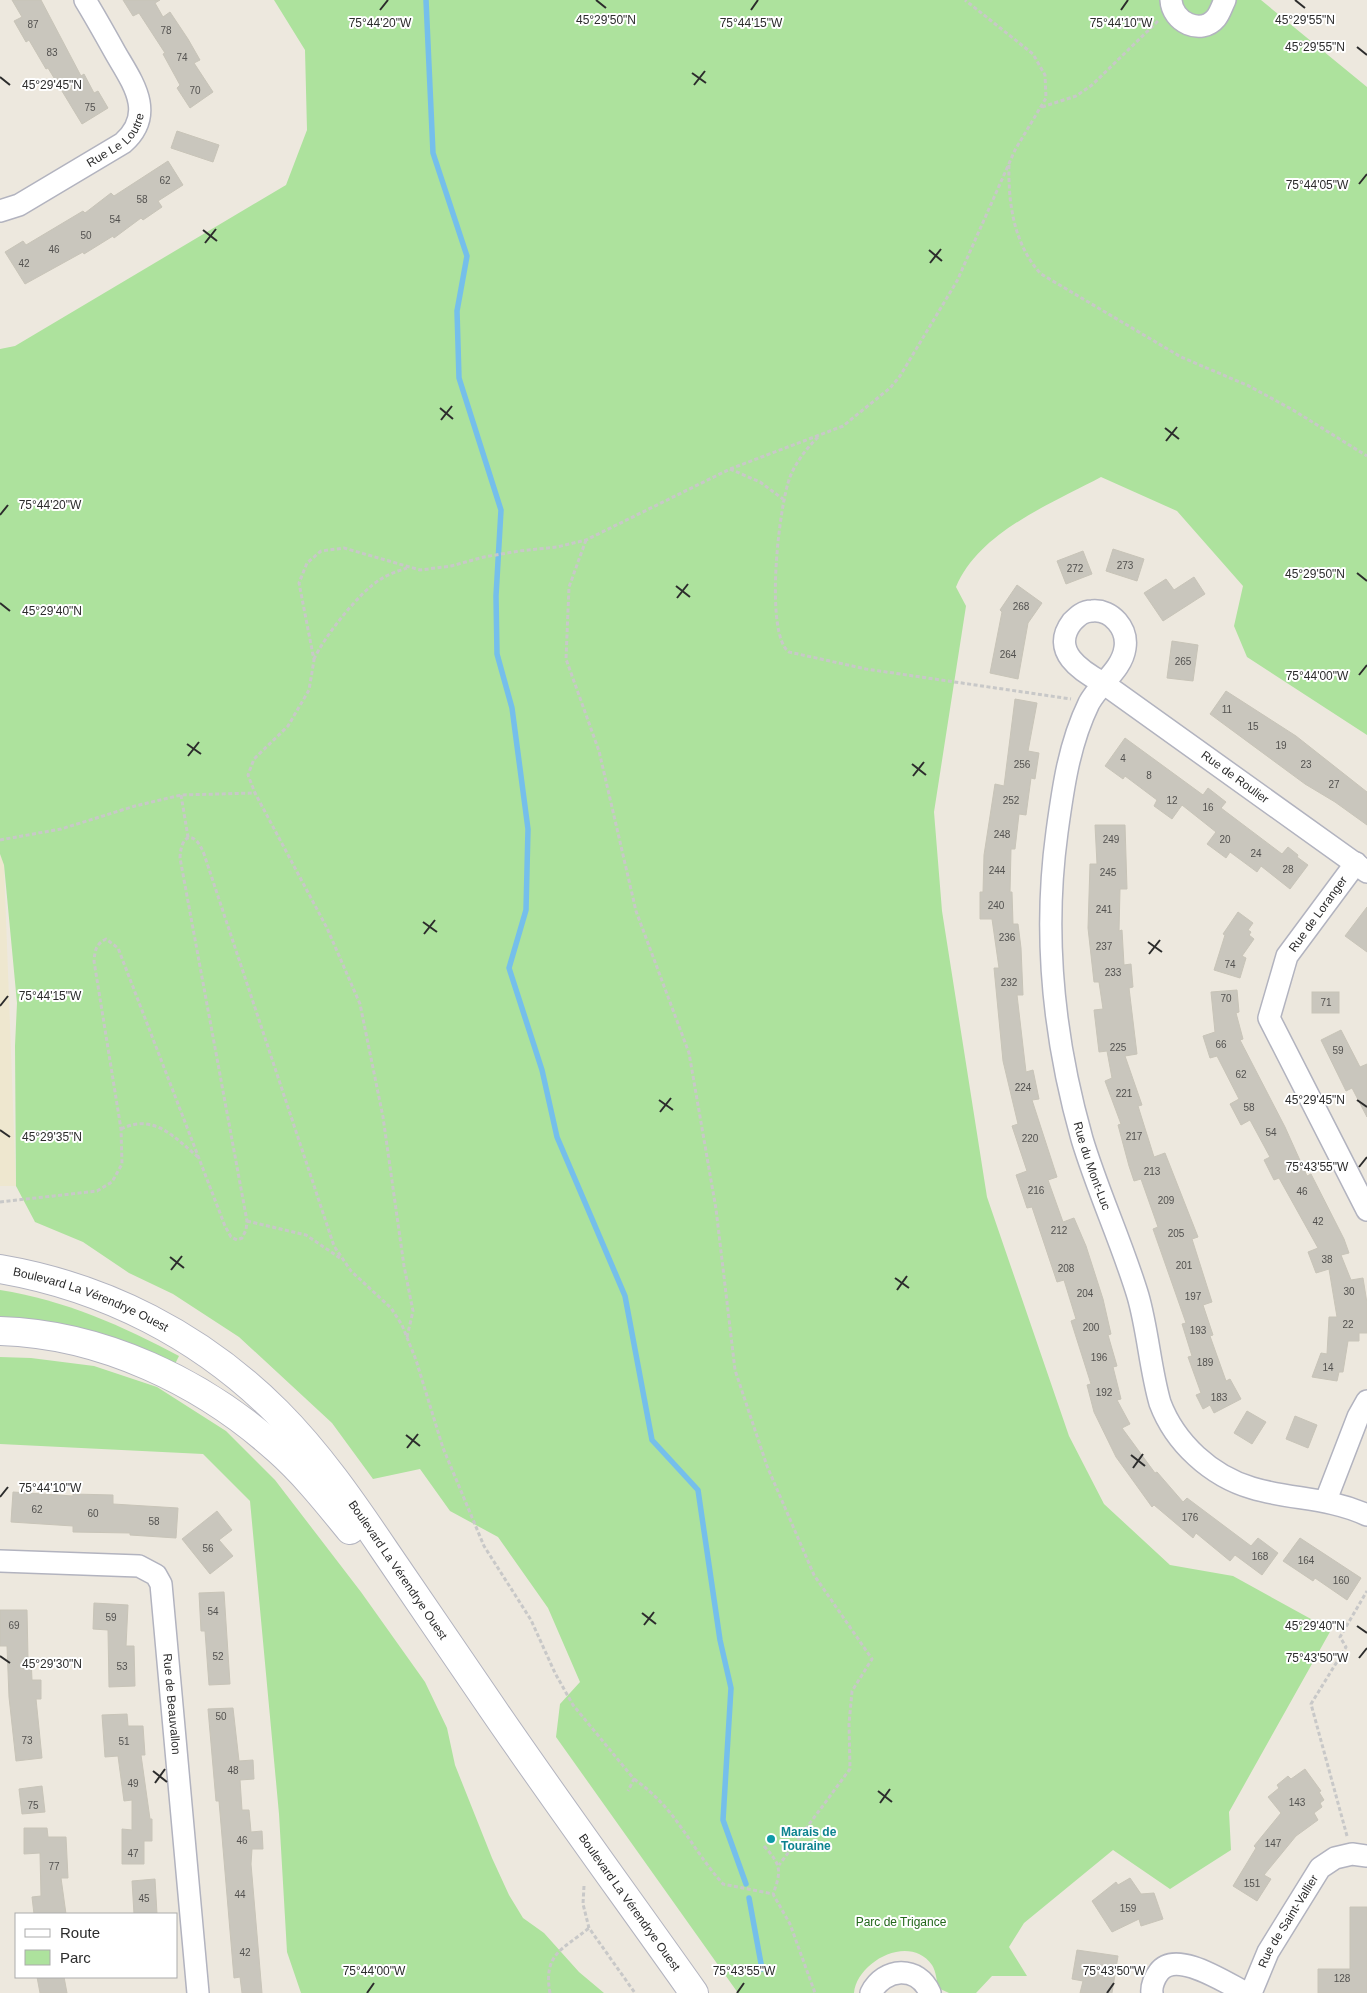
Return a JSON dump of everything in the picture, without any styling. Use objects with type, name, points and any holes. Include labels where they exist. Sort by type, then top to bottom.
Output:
[{"type":"main road","name":"Boulevard La Vérendrye Ouest","points":[[0,1269],[51,1280],[131,1309],[199,1347],[255,1391],[298,1434],[356,1508],[497,1715],[694,1993]]},
{"type":"main road","points":[[0,1330],[31,1332],[58,1337],[115,1353],[184,1384],[250,1427],[278,1450],[321,1495],[497,1715]]},
{"type":"street","name":"Rue Le Loutre","points":[[0,211],[19,205],[124,143],[137,126],[140,114],[136,88],[86,0]]},
{"type":"street","points":[[1171,4],[1184,23],[1205,26],[1215,19],[1225,0]]},
{"type":"street","name":"Rue du Mont-Luc","points":[[1103,683],[1090,702],[1068,764],[1055,847],[1051,950],[1055,998],[1064,1062],[1082,1140],[1139,1299],[1160,1403],[1165,1416],[1182,1442],[1220,1474],[1253,1488],[1326,1500],[1367,1515]]},
{"type":"street","name":"Rue de Roulier","points":[[1103,683],[1361,868]]},
{"type":"street","name":"Rue de Loranger","points":[[1361,868],[1287,956],[1269,1018],[1367,1210]]},
{"type":"street","points":[[1326,1500],[1358,1416],[1367,1401]]},
{"type":"street","name":"Rue de Beauvallon","points":[[0,1561],[139,1566],[156,1574],[161,1584],[198,1993]]},
{"type":"street","name":"Rue de Saint-Vallier","points":[[1250,1993],[1268,1952],[1320,1868],[1335,1858],[1360,1855]]},
{"type":"street","points":[[1152,1993],[1156,1976],[1162,1967],[1172,1962],[1185,1963],[1246,1993]]},
{"type":"street","points":[[871,1993],[877,1983],[885,1976],[905,1972],[924,1982],[930,1993]]},
{"type":"path","points":[[407,1337],[413,1312],[404,1266],[383,1117],[360,1004],[328,928],[255,793],[248,775],[250,766],[263,748],[293,719],[309,690],[314,660],[299,583],[303,569],[312,557],[326,548],[344,548],[407,568],[420,570],[434,569],[519,551],[557,547],[586,540],[730,468],[818,436],[854,419],[879,399],[900,376],[966,264],[1009,162],[1046,98],[1045,75],[1033,54],[965,0]]},
{"type":"path","points":[[1041,107],[1076,96],[1092,85],[1171,4]]},
{"type":"path","points":[[1009,162],[1010,204],[1017,232],[1028,259],[1041,274],[1160,345],[1293,410],[1367,456]]},
{"type":"path","points":[[818,436],[796,465],[783,499],[775,567],[778,629],[783,647],[788,652],[866,669],[1090,702]]},
{"type":"path","points":[[730,468],[760,482],[783,499]]},
{"type":"path","points":[[586,540],[570,587],[566,658],[598,751],[636,911],[689,1052],[716,1209],[735,1370],[767,1466],[814,1575],[872,1658],[852,1691],[849,1724],[850,1769],[779,1865]]},
{"type":"path","points":[[314,660],[335,624],[365,592],[380,579],[407,568]]},
{"type":"path","points":[[0,840],[61,830],[136,806],[181,795],[255,793]]},
{"type":"path","points":[[181,795],[188,837]]},
{"type":"path","points":[[0,1202],[79,1194],[105,1188],[112,1182],[122,1164],[121,1129],[94,960],[94,950],[100,942],[106,939],[118,948],[198,1157],[231,1237],[237,1240],[242,1238],[246,1230],[247,1220],[180,858],[180,846],[184,840],[188,837],[194,838],[200,844],[204,854],[334,1246],[342,1259]]},
{"type":"path","points":[[121,1129],[130,1124],[147,1122],[169,1133],[198,1157]]},
{"type":"path","points":[[247,1220],[306,1235],[342,1259],[391,1308],[407,1337],[416,1360],[443,1448],[484,1546],[531,1620],[555,1673],[573,1705],[634,1779],[651,1791],[672,1812],[723,1884],[773,1894],[790,1924],[808,1969],[813,1993]]},
{"type":"path","points":[[1360,1855],[1311,1704],[1346,1647],[1340,1638],[1367,1591]]},
{"type":"path","points":[[628,1791],[634,1779]]},
{"type":"path","points":[[764,1846],[779,1865],[780,1876],[773,1894]]},
{"type":"path","points":[[584,1886],[584,1911],[589,1928],[635,1993]]},
{"type":"path","points":[[550,1993],[547,1975],[550,1964],[560,1950],[589,1928]]},
{"type":"shaded area","points":[[0,854],[4,865],[16,1186],[0,1186]]},
{"type":"green space","name":"Parc de Trigance","points":[[274,0],[1261,0],[1367,87],[1367,735],[1247,657],[1234,626],[1243,586],[1177,511],[1101,477],[1039,509],[999,535],[967,567],[956,587],[966,606],[934,812],[942,911],[987,1197],[1069,1436],[1104,1504],[1170,1565],[1233,1576],[1331,1630],[1229,1812],[1231,1850],[1170,1889],[1113,1850],[1024,1923],[1009,1947],[1027,1976],[992,1976],[976,1993],[949,1993],[938,1988],[932,1965],[922,1956],[911,1952],[898,1952],[886,1955],[864,1971],[857,1982],[854,1993],[738,1993],[556,1737],[560,1704],[580,1682],[548,1608],[498,1537],[450,1511],[420,1469],[373,1479],[332,1423],[239,1337],[173,1294],[129,1273],[83,1242],[35,1222],[16,1186],[15,1046],[17,1003],[4,865],[0,854],[0,349],[15,346],[286,185],[307,130],[305,50]]},
{"type":"green space","points":[[0,1290],[47,1300],[92,1315],[136,1334],[179,1356],[175,1364],[0,1322]]},
{"type":"green space","points":[[0,1357],[31,1358],[94,1366],[157,1387],[226,1431],[275,1480],[361,1592],[425,1682],[447,1728],[455,1765],[492,1858],[509,1895],[523,1918],[544,1933],[579,1972],[604,1993],[301,1993],[287,1952],[279,1814],[250,1501],[203,1454],[0,1444]]},
{"type":"building","points":[[12,0],[41,0],[81,76],[84,74],[94,93],[98,91],[108,108],[82,124],[48,68],[46,69],[29,40],[26,42],[14,21],[22,17]]},
{"type":"building","points":[[123,0],[160,0],[155,3],[163,17],[170,12],[200,60],[194,63],[213,92],[190,108],[177,88],[180,85],[163,54],[165,53],[139,13],[133,16]]},
{"type":"building","points":[[177,131],[219,145],[213,162],[171,148]]},
{"type":"building","points":[[168,161],[183,185],[158,201],[162,207],[143,220],[141,218],[114,238],[113,236],[84,254],[83,252],[25,284],[5,252],[23,241],[26,245],[83,211],[85,213],[111,193],[114,196]]},
{"type":"building","points":[[1113,549],[1144,559],[1137,581],[1106,571]]},
{"type":"building","points":[[1083,551],[1092,574],[1066,584],[1057,561]]},
{"type":"building","points":[[1194,577],[1205,594],[1163,621],[1144,593],[1166,579],[1174,590]]},
{"type":"building","points":[[1017,585],[1042,603],[1028,623],[1018,679],[990,673],[1002,612],[1000,610]]},
{"type":"building","points":[[1172,641],[1198,645],[1193,681],[1167,678]]},
{"type":"building","points":[[1226,691],[1296,736],[1367,792],[1367,825],[1335,802],[1305,784],[1210,714]]},
{"type":"building","points":[[1015,699],[1037,703],[1028,751],[1039,753],[1035,779],[1031,778],[1026,815],[1019,814],[1015,849],[1011,849],[1010,892],[1012,892],[1013,924],[1018,924],[1021,948],[1023,995],[1017,995],[1026,1072],[1033,1070],[1039,1099],[1032,1100],[1057,1177],[1048,1180],[1063,1222],[1074,1218],[1086,1246],[1103,1299],[1111,1334],[1108,1335],[1117,1366],[1113,1367],[1121,1399],[1117,1400],[1130,1424],[1122,1428],[1155,1473],[1157,1472],[1183,1502],[1187,1498],[1251,1546],[1258,1538],[1278,1553],[1262,1575],[1235,1555],[1230,1561],[1196,1533],[1193,1538],[1154,1505],[1152,1507],[1116,1457],[1094,1412],[1087,1385],[1091,1384],[1071,1321],[1076,1319],[1064,1280],[1057,1282],[1032,1207],[1027,1208],[1016,1175],[1027,1171],[1012,1126],[1018,1124],[1003,1061],[994,968],[999,968],[992,919],[980,919],[980,892],[983,892],[984,855],[995,784],[1004,786]]},
{"type":"building","points":[[1125,738],[1203,795],[1208,788],[1226,802],[1221,808],[1282,854],[1288,847],[1298,855],[1297,857],[1308,865],[1290,889],[1261,866],[1257,872],[1230,852],[1226,858],[1207,844],[1216,832],[1182,805],[1172,819],[1154,806],[1157,800],[1125,776],[1123,779],[1105,766]]},
{"type":"building","points":[[1095,825],[1125,825],[1127,889],[1120,889],[1119,931],[1122,930],[1124,965],[1131,964],[1133,987],[1129,988],[1137,1054],[1125,1056],[1142,1105],[1138,1106],[1154,1157],[1165,1153],[1198,1237],[1192,1239],[1212,1302],[1203,1305],[1213,1335],[1210,1336],[1226,1381],[1230,1379],[1241,1399],[1214,1413],[1210,1405],[1203,1409],[1196,1395],[1201,1393],[1188,1357],[1192,1356],[1182,1324],[1186,1323],[1153,1229],[1158,1227],[1141,1179],[1134,1181],[1129,1166],[1118,1125],[1121,1124],[1105,1081],[1112,1078],[1107,1051],[1099,1052],[1094,1010],[1103,1009],[1099,982],[1094,982],[1088,928],[1090,864],[1097,864]]},
{"type":"building","points":[[1367,907],[1367,952],[1345,936]]},
{"type":"building","points":[[1238,912],[1253,923],[1248,930],[1251,932],[1249,935],[1254,939],[1242,956],[1246,958],[1240,978],[1214,970],[1225,935],[1223,934]]},
{"type":"building","points":[[1237,990],[1239,1012],[1236,1013],[1243,1039],[1240,1040],[1285,1127],[1307,1176],[1311,1174],[1344,1239],[1349,1253],[1341,1255],[1351,1280],[1363,1278],[1367,1303],[1367,1333],[1359,1333],[1359,1341],[1348,1341],[1343,1372],[1339,1372],[1337,1381],[1312,1377],[1321,1353],[1327,1354],[1329,1317],[1337,1317],[1329,1269],[1316,1273],[1308,1252],[1318,1248],[1279,1178],[1274,1180],[1264,1160],[1270,1157],[1250,1120],[1241,1125],[1230,1104],[1239,1099],[1217,1056],[1210,1058],[1203,1036],[1215,1032],[1211,992]]},
{"type":"building","points":[[1312,992],[1339,992],[1339,1013],[1312,1013]]},
{"type":"building","points":[[1341,1030],[1360,1067],[1367,1064],[1367,1117],[1352,1088],[1346,1091],[1321,1040]]},
{"type":"building","points":[[1247,1411],[1266,1422],[1252,1444],[1234,1433]]},
{"type":"building","points":[[1295,1416],[1317,1425],[1308,1448],[1286,1439]]},
{"type":"building","points":[[13,1492],[73,1496],[73,1494],[113,1495],[113,1504],[178,1508],[176,1538],[130,1535],[130,1533],[73,1532],[73,1526],[11,1522]]},
{"type":"building","points":[[217,1511],[232,1530],[219,1540],[233,1556],[210,1574],[182,1539]]},
{"type":"building","points":[[1300,1538],[1361,1578],[1347,1600],[1315,1578],[1313,1581],[1283,1561]]},
{"type":"building","points":[[224,1592],[230,1684],[209,1685],[205,1631],[201,1631],[199,1593]]},
{"type":"building","points":[[94,1603],[128,1605],[126,1646],[134,1646],[135,1686],[109,1687],[108,1630],[93,1629]]},
{"type":"building","points":[[0,1610],[27,1610],[28,1658],[31,1658],[32,1680],[41,1680],[41,1699],[36,1699],[42,1758],[16,1761],[9,1697],[7,1646],[0,1646]]},
{"type":"building","points":[[233,1708],[239,1761],[253,1760],[254,1779],[240,1780],[242,1810],[249,1810],[251,1832],[262,1831],[263,1849],[252,1849],[251,1864],[262,1993],[242,1993],[240,1977],[234,1978],[219,1801],[216,1801],[208,1709]]},
{"type":"building","points":[[127,1714],[128,1726],[143,1726],[145,1755],[141,1755],[150,1819],[152,1819],[152,1841],[144,1841],[144,1864],[122,1864],[122,1829],[132,1830],[132,1800],[124,1801],[118,1756],[105,1757],[102,1715]]},
{"type":"building","points":[[1305,1769],[1321,1791],[1319,1792],[1324,1800],[1320,1803],[1322,1807],[1314,1813],[1318,1820],[1296,1836],[1264,1875],[1271,1879],[1257,1901],[1233,1886],[1256,1848],[1254,1846],[1281,1813],[1268,1797],[1279,1788],[1277,1785],[1288,1776],[1291,1779]]},
{"type":"building","points":[[42,1786],[45,1812],[22,1814],[19,1789]]},
{"type":"building","points":[[24,1828],[47,1828],[48,1837],[66,1837],[68,1878],[61,1878],[66,1913],[34,1913],[32,1897],[41,1896],[40,1853],[24,1854]]},
{"type":"building","points":[[1130,1878],[1141,1894],[1154,1893],[1163,1919],[1141,1926],[1139,1919],[1112,1932],[1092,1901],[1116,1882],[1118,1885]]},
{"type":"building","points":[[155,1879],[157,1913],[134,1913],[132,1881]]},
{"type":"building","points":[[1350,1907],[1367,1907],[1367,1993],[1318,1993],[1318,1969],[1350,1969]]},
{"type":"building","points":[[1077,1950],[1118,1956],[1112,1993],[1080,1993],[1083,1981],[1072,1979]]},
{"type":"building","points":[[37,1978],[64,1978],[67,1993],[40,1993]]},
{"type":"waterway","points":[[426,0],[433,153],[467,256],[457,311],[459,378],[501,510],[496,596],[497,654],[512,708],[528,829],[526,910],[509,968],[542,1070],[557,1137],[625,1296],[652,1440],[698,1490],[720,1640],[731,1688],[723,1820],[746,1884]]},
{"type":"waterway","points":[[749,1898],[762,1969]]},
{"type":"place","name":"Marais de Touraine","points":[[771,1839]]}]
